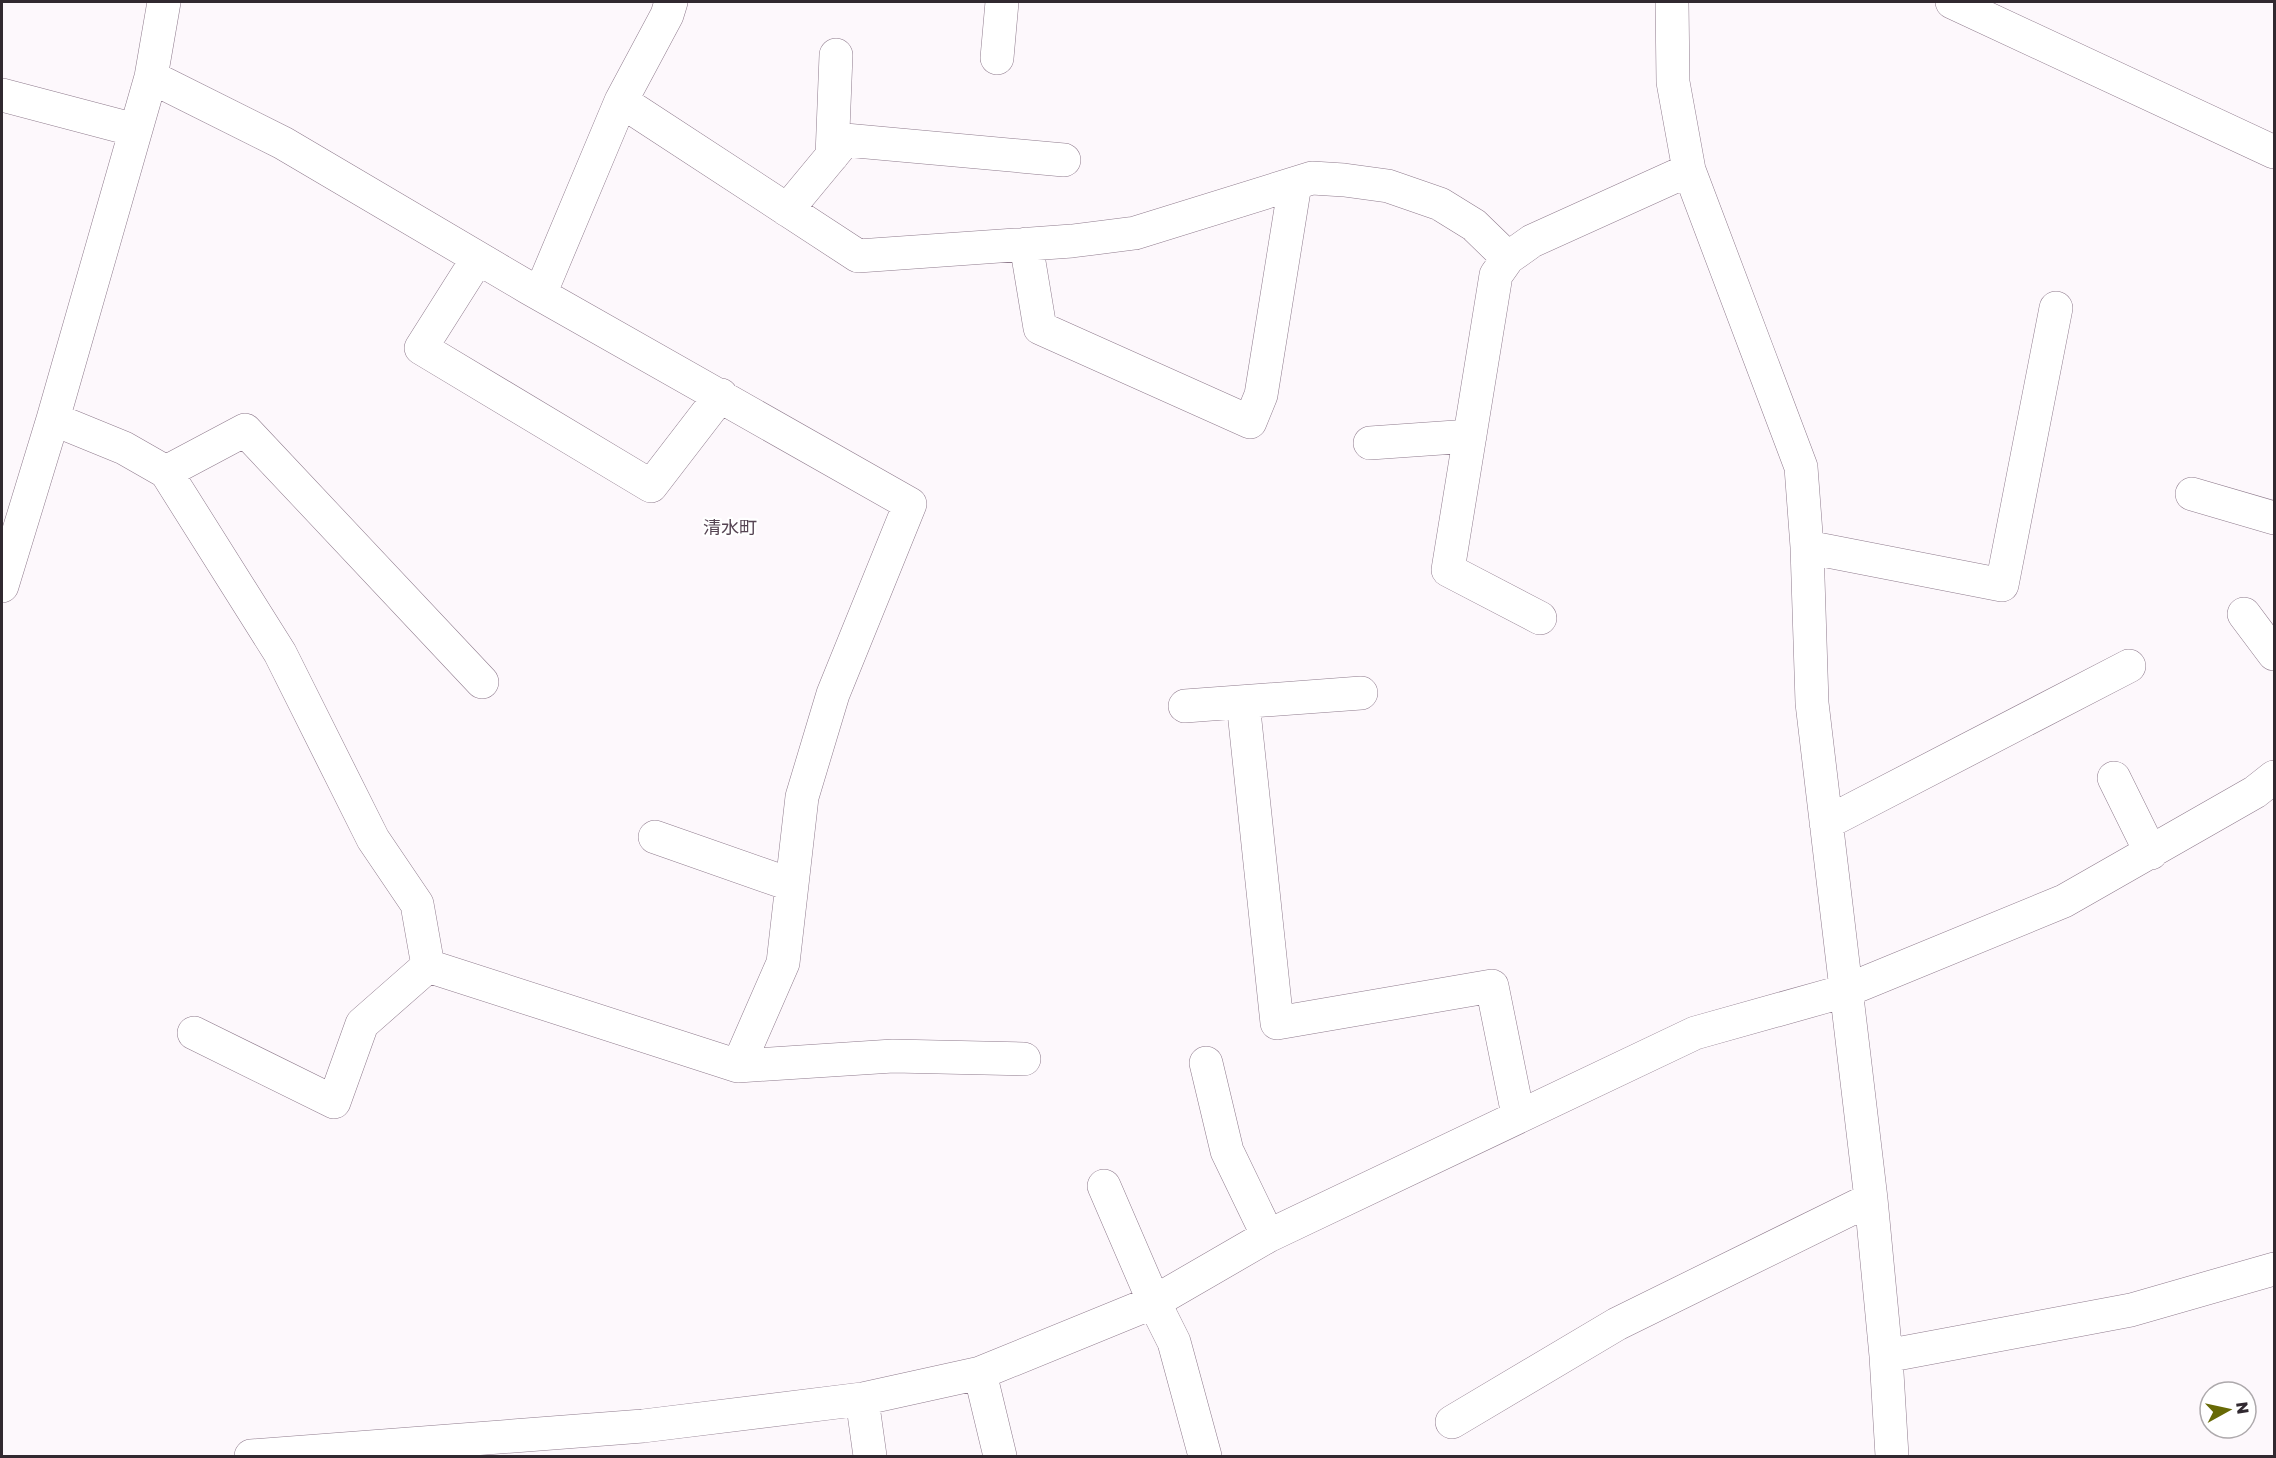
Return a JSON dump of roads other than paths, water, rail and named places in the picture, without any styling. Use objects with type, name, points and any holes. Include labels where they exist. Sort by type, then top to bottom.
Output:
[{"type":"street","points":[[2,586],[53,419],[151,77],[164,2]]},
{"type":"street","points":[[540,294],[621,101],[667,15],[671,2]]},
{"type":"street","points":[[997,58],[1002,2]]},
{"type":"street","points":[[1672,2],[1673,81],[1689,170],[1801,467],[1807,547],[1812,703],[1871,1198],[1886,1356],[1892,1456]]},
{"type":"street","points":[[1952,2],[2274,152]]},
{"type":"street","points":[[832,156],[836,55]]},
{"type":"street","points":[[151,77],[283,143],[540,294],[910,504],[833,694],[802,797],[783,963],[738,1066]]},
{"type":"street","points":[[2,95],[135,130]]},
{"type":"street","points":[[621,101],[858,256],[1026,244],[1135,233],[1312,178],[1388,186],[1440,204],[1474,225],[1508,258]]},
{"type":"street","points":[[788,210],[845,140],[1064,160]]},
{"type":"street","points":[[1540,618],[1448,570],[1496,274],[1508,258],[1532,241],[1689,170]]},
{"type":"street","points":[[1026,244],[1040,328],[1250,422],[1261,395],[1295,183]]},
{"type":"street","points":[[478,258],[421,348],[651,486],[721,395]]},
{"type":"street","points":[[1807,547],[2002,585],[2056,308]]},
{"type":"street","points":[[53,419],[124,448],[166,472],[280,653],[373,839],[417,904],[428,966]]},
{"type":"street","points":[[166,472],[245,430],[482,682]]},
{"type":"street","points":[[1370,443],[1470,436]]},
{"type":"street","points":[[2192,494],[2274,518]]},
{"type":"street","points":[[2244,614],[2274,654]]},
{"type":"street","points":[[1826,823],[2129,666]]},
{"type":"street","points":[[1185,706],[1361,693]]},
{"type":"street","points":[[1243,702],[1277,1023],[1492,986],[1518,1115]]},
{"type":"street","points":[[251,1456],[643,1426],[862,1398],[981,1373],[1154,1302],[1268,1236],[1518,1115],[1695,1033],[1845,991],[2064,901],[2255,792],[2274,777]]},
{"type":"street","points":[[2114,778],[2151,853]]},
{"type":"street","points":[[655,837],[792,885]]},
{"type":"street","points":[[194,1032],[334,1102],[362,1024],[428,966]]},
{"type":"street","points":[[428,966],[738,1066],[893,1056],[1024,1059]]},
{"type":"street","points":[[1206,1063],[1227,1151],[1268,1236]]},
{"type":"street","points":[[1104,1186],[1154,1302],[1174,1342],[1205,1456]]},
{"type":"street","points":[[1452,1422],[1617,1324],[1871,1198]]},
{"type":"street","points":[[1886,1356],[2131,1310],[2274,1269]]},
{"type":"street","points":[[981,1373],[1000,1456]]},
{"type":"street","points":[[862,1398],[870,1456]]},
{"type":"district","name":"清水町","points":[[730,528]]}]
